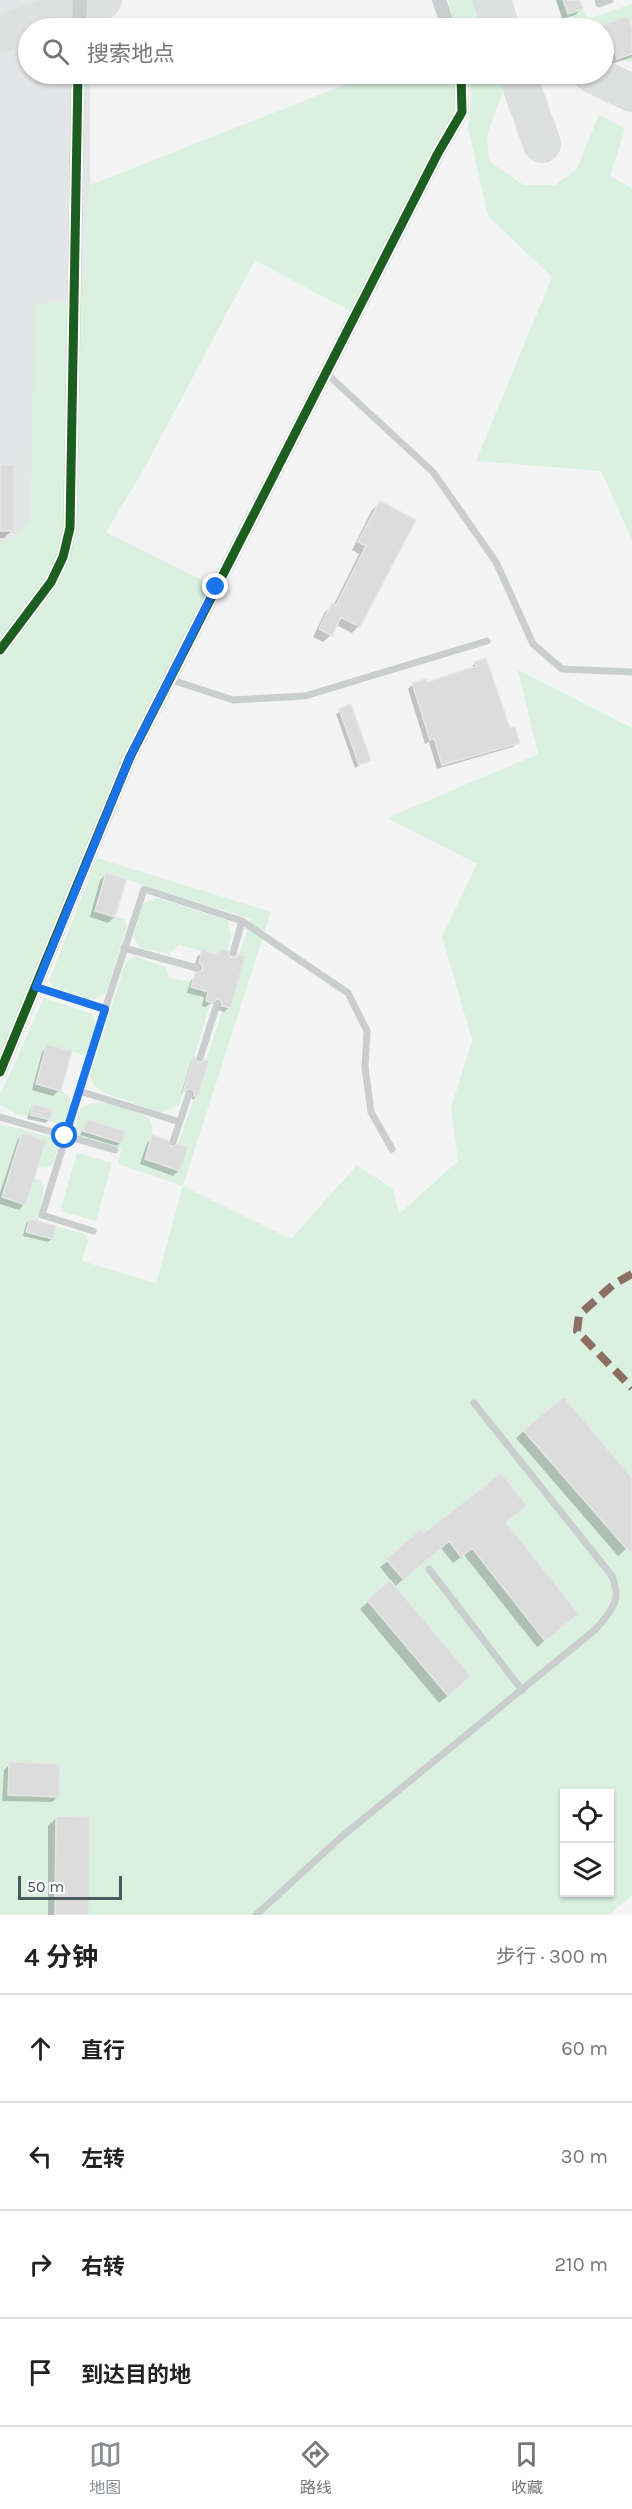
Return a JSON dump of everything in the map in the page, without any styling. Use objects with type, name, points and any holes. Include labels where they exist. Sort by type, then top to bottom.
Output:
[{"type":"street","points":[[79,18],[80,0]]},
{"type":"street","points":[[439,0],[445,18]]},
{"type":"street","points":[[0,650],[51,582],[63,557],[70,528],[78,84]]},
{"type":"street","points":[[0,1072],[130,757],[438,153],[462,112],[461,84]]},
{"type":"lane","points":[[598,0],[599,4],[610,0]]},
{"type":"lane","points":[[326,373],[433,472],[496,562],[533,644],[562,669],[632,672]]},
{"type":"lane","points":[[169,679],[233,700],[305,696],[487,641]]},
{"type":"lane","points":[[93,1231],[42,1215],[144,889],[242,921],[348,993],[367,1031],[365,1067],[370,1112],[392,1149]]},
{"type":"lane","points":[[233,953],[242,921]]},
{"type":"lane","points":[[124,948],[197,968]]},
{"type":"lane","points":[[36,987],[105,1009]]},
{"type":"lane","points":[[200,1058],[217,1004]]},
{"type":"lane","points":[[79,1091],[180,1122]]},
{"type":"lane","points":[[173,1142],[189,1094]]},
{"type":"lane","points":[[0,1117],[115,1150]]},
{"type":"lane","points":[[256,1915],[340,1838],[596,1629],[614,1607],[617,1590],[612,1576],[474,1403]]},
{"type":"lane","points":[[429,1569],[522,1690]]},
{"type":"shaded area","points":[[0,0],[92,0],[90,18],[18,18],[18,84],[90,84],[90,185],[85,218],[83,298],[0,666]]},
{"type":"green space","points":[[448,0],[475,0],[481,18],[453,18]]},
{"type":"green space","points":[[556,0],[563,0],[568,14],[583,9],[588,18],[565,18]]},
{"type":"green space","points":[[632,4],[632,29],[627,17],[617,59],[614,57],[614,18],[591,18]]},
{"type":"green space","points":[[632,54],[632,62],[617,59]]},
{"type":"green space","points":[[347,84],[461,84],[462,112],[356,314],[255,260],[145,467],[106,532],[216,587],[130,757],[0,1072],[0,542],[14,536],[30,521],[35,305],[83,298],[85,218],[90,185]]},
{"type":"green space","points":[[470,84],[503,84],[499,104],[487,136],[490,162],[524,185],[555,185],[577,169],[599,114],[625,129],[610,176],[632,188],[632,540],[601,471],[476,461],[552,277],[488,216],[468,128]]},
{"type":"green space","points":[[518,670],[632,728],[632,1895],[609,1915],[0,1915],[0,1125],[56,1139],[58,1147],[53,1164],[46,1168],[38,1167],[45,1141],[22,1134],[2,1197],[26,1205],[34,1178],[40,1180],[44,1188],[38,1221],[30,1219],[26,1232],[53,1239],[56,1226],[84,1234],[88,1241],[82,1261],[156,1283],[183,1186],[291,1239],[357,1165],[393,1189],[399,1214],[458,1161],[451,1108],[472,1040],[442,936],[477,864],[387,818],[538,754]]},
{"type":"green space","points":[[97,858],[271,912],[183,1186],[118,1164],[121,1149],[74,1135],[78,1112],[86,1106],[103,1103],[121,1107],[148,1117],[153,1128],[145,1159],[180,1171],[188,1148],[178,1144],[195,1096],[198,1097],[209,1062],[206,1060],[224,1006],[231,1008],[239,955],[251,919],[106,873],[95,911],[125,919],[127,926],[106,993],[92,1000],[54,987],[49,981]]},
{"type":"green space","points":[[157,898],[228,921],[231,937],[228,951],[220,950],[219,955],[179,945],[169,954],[140,948],[133,937],[143,904]]},
{"type":"green space","points":[[134,956],[166,967],[169,978],[193,982],[192,988],[208,992],[206,1001],[211,1002],[179,1105],[162,1113],[102,1092],[94,1085],[90,1076],[125,964]]},
{"type":"green space","points":[[44,998],[92,1014],[96,1024],[88,1052],[84,1055],[47,1044],[61,1091],[69,1095],[71,1104],[66,1121],[60,1124],[16,1114],[0,1105],[0,1095]]},
{"type":"green space","points":[[77,1153],[112,1163],[96,1221],[60,1211]]},
{"type":"building","points":[[563,0],[580,0],[583,9],[568,14]]},
{"type":"building","points":[[628,16],[632,29],[632,54],[617,59],[614,50],[614,21]]},
{"type":"building","points":[[0,465],[14,465],[14,531],[0,531]]},
{"type":"building","points":[[380,501],[416,520],[360,627],[341,617],[332,636],[319,629],[332,603],[336,605],[366,546],[358,542]]},
{"type":"building","points":[[486,658],[510,728],[515,727],[520,743],[442,765],[434,738],[430,740],[412,683],[426,679],[427,682],[476,666],[474,662]]},
{"type":"building","points":[[351,704],[371,761],[359,765],[339,709]]},
{"type":"building","points":[[106,873],[127,879],[115,917],[95,911]]},
{"type":"building","points":[[220,949],[228,951],[231,958],[235,958],[238,954],[245,956],[231,1008],[222,1006],[218,999],[212,1003],[206,1001],[208,992],[191,987],[195,973],[202,970],[199,963],[202,950],[219,955]]},
{"type":"building","points":[[47,1044],[72,1051],[61,1091],[36,1084]]},
{"type":"building","points":[[194,1056],[199,1063],[209,1061],[198,1097],[194,1096],[194,1091],[190,1089],[183,1092]]},
{"type":"building","points":[[33,1104],[53,1109],[51,1120],[30,1115]]},
{"type":"building","points":[[87,1119],[126,1131],[122,1143],[83,1131]]},
{"type":"building","points":[[22,1133],[46,1141],[26,1205],[2,1197]]},
{"type":"building","points":[[152,1135],[168,1140],[171,1147],[178,1144],[188,1147],[180,1171],[145,1159]]},
{"type":"building","points":[[30,1219],[56,1226],[53,1239],[26,1232]]},
{"type":"building","points":[[564,1397],[632,1478],[632,1555],[523,1430]]},
{"type":"building","points":[[501,1473],[527,1506],[506,1522],[579,1614],[545,1641],[472,1548],[461,1557],[449,1541],[404,1580],[386,1559],[421,1529],[424,1533]]},
{"type":"building","points":[[390,1580],[471,1676],[448,1696],[367,1600]]},
{"type":"building","points":[[9,1762],[60,1764],[59,1797],[8,1795]]},
{"type":"building","points":[[56,1816],[90,1817],[89,1915],[55,1915]]},
{"type":"taxiway","points":[[48,18],[103,0]]},
{"type":"taxiway","points":[[492,0],[498,18]]},
{"type":"taxiway","points":[[0,34],[18,28]]},
{"type":"taxiway","points":[[521,84],[542,144]]},
{"type":"taxiway","points":[[613,84],[632,93]]},
{"type":"marked path","points":[[632,1274],[614,1284],[579,1315],[577,1331],[632,1388]]},
{"type":"cycle path","points":[[0,650],[51,582],[63,557],[70,528],[78,84]]},
{"type":"cycle path","points":[[0,1072],[130,757],[438,153],[462,112],[461,84]]},
{"type":"route","points":[[65,1136],[105,1009],[36,987],[130,757],[216,587]]}]
